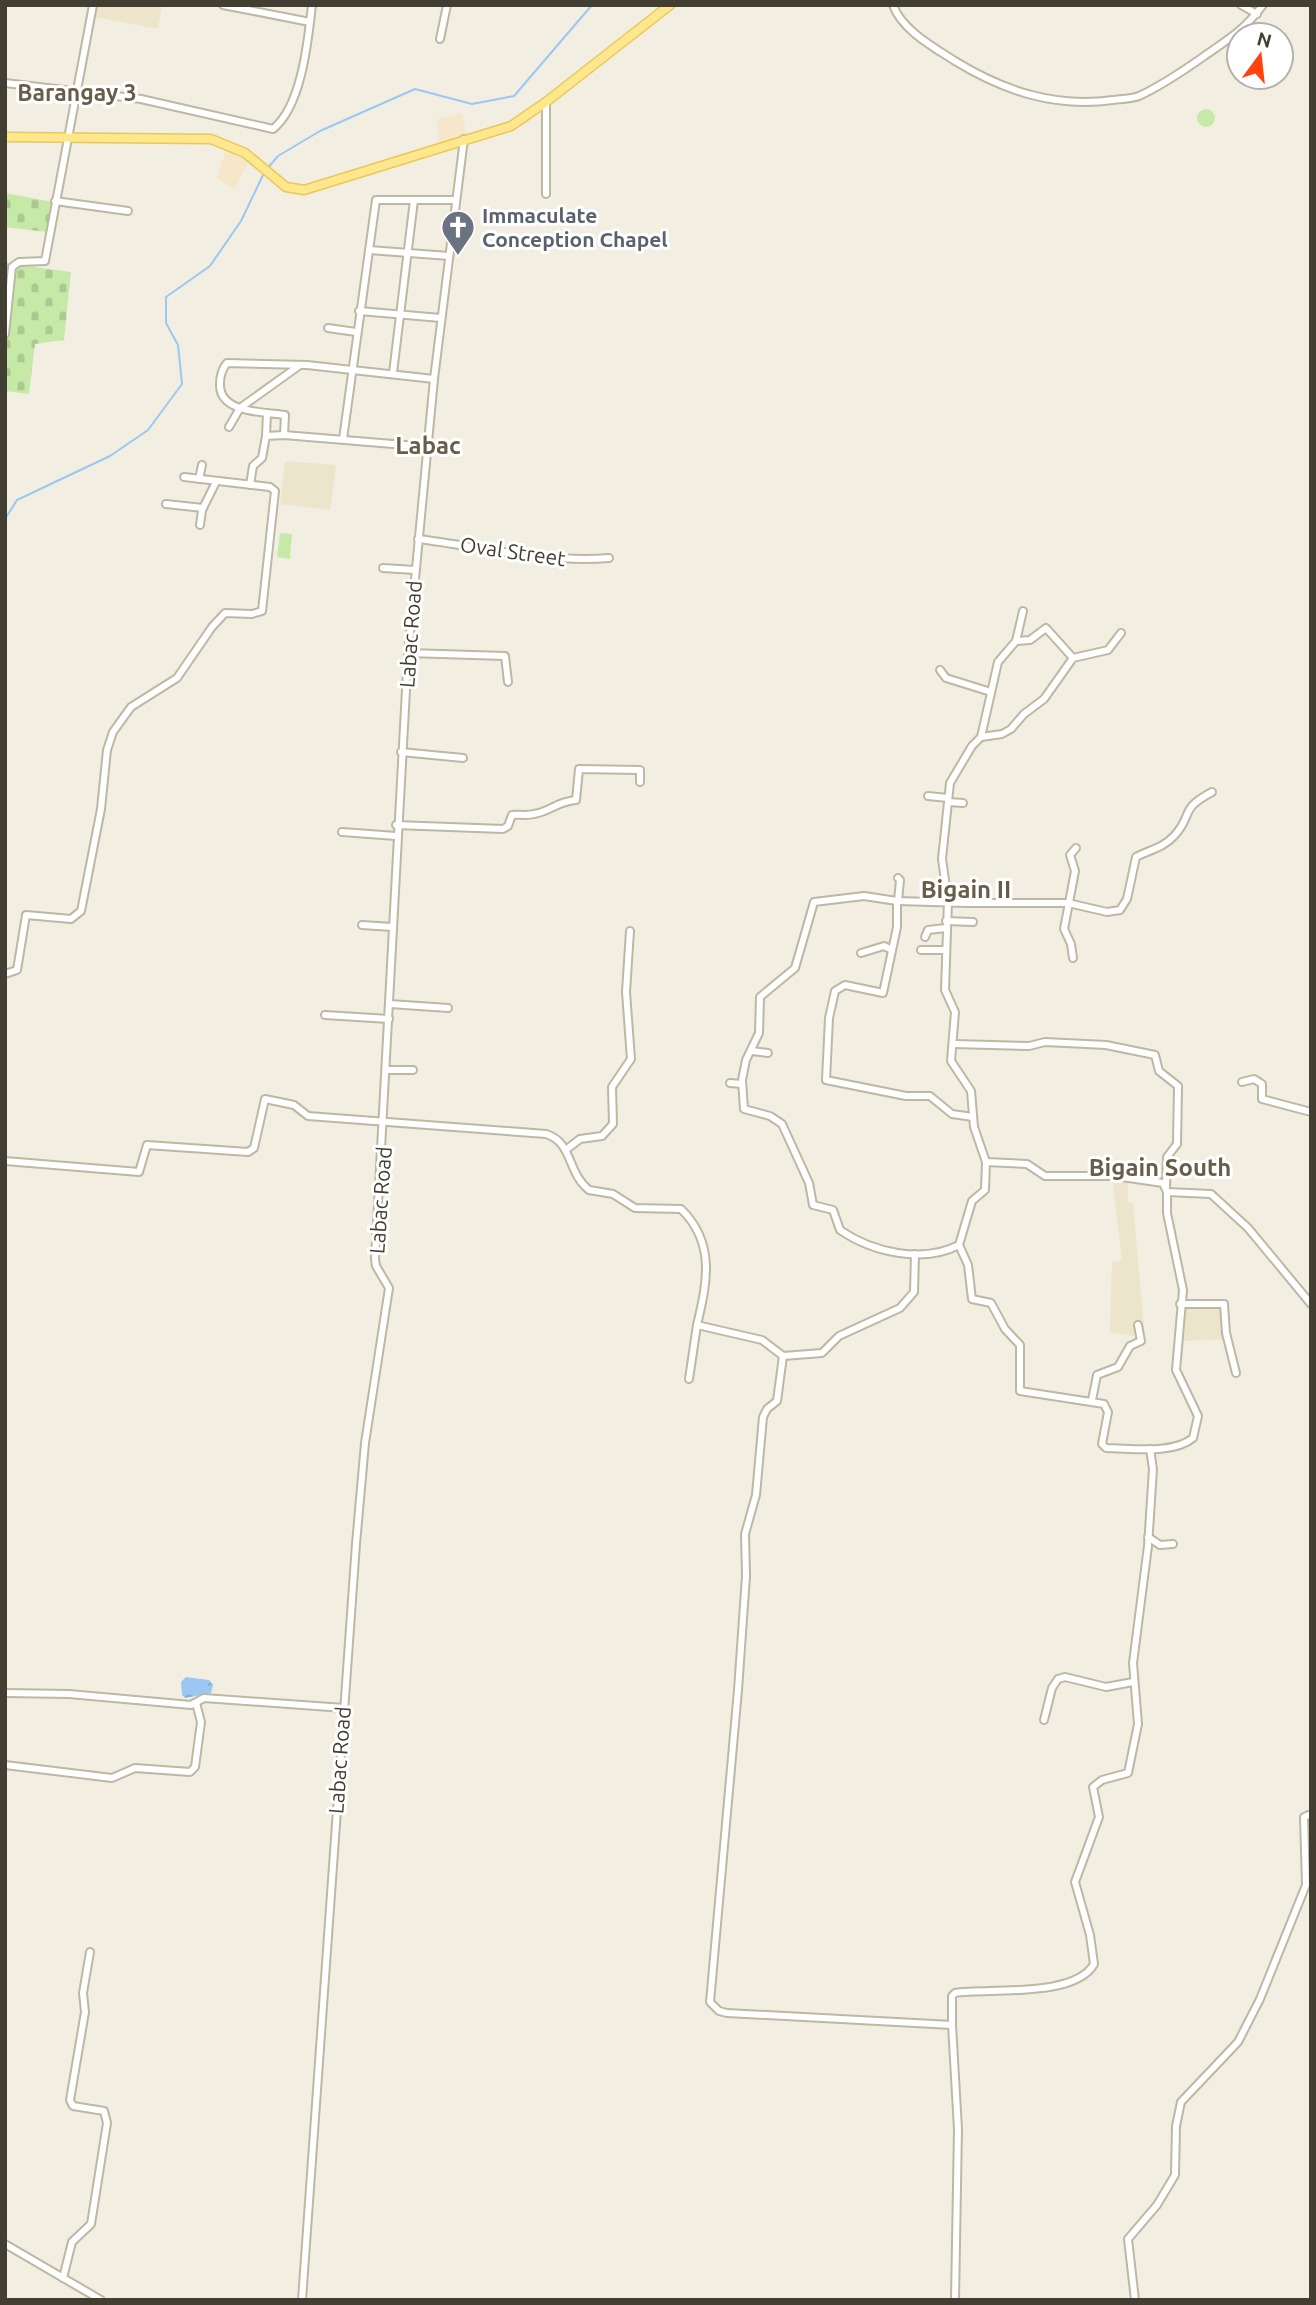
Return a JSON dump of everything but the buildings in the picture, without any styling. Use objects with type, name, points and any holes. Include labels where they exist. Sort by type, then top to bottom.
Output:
[{"type":"main road","points":[[5,137],[196,137],[223,142],[250,155],[282,180],[299,185],[325,183],[511,125],[546,102],[670,5]]},
{"type":"street","points":[[5,334],[12,267],[19,262],[45,261],[93,5]]},
{"type":"street","points":[[223,5],[310,22]]},
{"type":"street","points":[[5,82],[141,99],[273,129],[285,116],[300,75],[312,5]]},
{"type":"street","points":[[440,39],[447,5]]},
{"type":"street","points":[[893,5],[898,19],[940,51],[995,84],[1059,102],[1096,103],[1137,97],[1238,35],[1263,5]]},
{"type":"street","points":[[1241,5],[1257,13]]},
{"type":"street","points":[[546,102],[546,194]]},
{"type":"street","name":"Labac Road","points":[[302,2300],[365,1443],[389,1288],[376,1266],[375,1259],[385,1124],[396,825],[408,653],[434,379],[464,138]]},
{"type":"street","points":[[343,439],[376,200],[456,200]]},
{"type":"street","points":[[393,373],[414,200]]},
{"type":"street","points":[[55,201],[128,211]]},
{"type":"street","points":[[369,250],[449,256]]},
{"type":"street","points":[[359,311],[441,318]]},
{"type":"street","points":[[328,328],[356,332]]},
{"type":"street","points":[[284,435],[285,415],[240,408],[220,394],[219,379],[227,363],[301,365],[434,379]]},
{"type":"street","points":[[229,427],[240,408],[301,365]]},
{"type":"street","points":[[250,485],[253,466],[262,458],[267,436],[267,413]]},
{"type":"street","points":[[267,436],[343,439],[429,447]]},
{"type":"street","points":[[199,479],[202,465]]},
{"type":"street","points":[[5,974],[17,970],[26,915],[71,919],[80,911],[101,809],[107,750],[118,723],[131,708],[177,678],[212,627],[225,614],[251,614],[261,611],[275,491],[250,485],[184,477]]},
{"type":"street","points":[[200,525],[203,508],[216,482]]},
{"type":"street","points":[[166,504],[203,508]]},
{"type":"street","name":"Oval Street","points":[[418,539],[544,557],[581,560],[609,558]]},
{"type":"street","points":[[383,568],[415,570]]},
{"type":"street","points":[[954,1044],[1024,1046],[1045,1042],[1106,1045],[1155,1055],[1159,1071],[1178,1086],[1177,1144],[1167,1157],[1167,1213],[1182,1283],[1181,1343],[1176,1370],[1196,1408],[1198,1425],[1188,1441],[1150,1449],[1106,1448],[1102,1444],[1108,1407],[1092,1400],[1020,1391],[1020,1345],[1005,1329],[991,1303],[972,1299],[968,1265],[959,1245],[972,1201],[985,1190],[986,1162],[973,1117],[971,1091],[951,1065],[956,1012],[945,990],[948,901],[942,859],[951,780],[968,750],[981,737],[1000,657],[1016,640],[1023,611]]},
{"type":"street","points":[[1016,640],[1030,640],[1046,628],[1073,658]]},
{"type":"street","points":[[981,737],[1002,734],[1011,729],[1024,714],[1044,699],[1073,658],[1108,650],[1121,633]]},
{"type":"street","points":[[408,653],[506,656],[508,682]]},
{"type":"street","points":[[940,670],[946,678],[991,692]]},
{"type":"street","points":[[401,752],[463,758]]},
{"type":"street","points":[[396,825],[503,829],[512,815],[535,814],[551,809],[559,802],[576,800],[579,769],[640,770],[639,782]]},
{"type":"street","points":[[959,1245],[915,1254],[883,1251],[840,1230],[833,1210],[813,1205],[809,1184],[782,1124],[769,1116],[744,1109],[741,1084],[746,1059],[759,1033],[760,997],[795,968],[814,902],[858,896],[897,901],[1068,903],[1107,912],[1120,910],[1127,899],[1136,857],[1165,845],[1182,826],[1191,804],[1212,792]]},
{"type":"street","points":[[928,796],[963,803]]},
{"type":"street","points":[[342,832],[396,836]]},
{"type":"street","points":[[1073,958],[1072,944],[1064,929],[1074,871],[1070,855],[1076,848]]},
{"type":"street","points":[[898,878],[897,927],[890,949],[883,993],[845,985],[835,991],[829,1018],[827,1080],[906,1096],[930,1096],[952,1114],[973,1117]]},
{"type":"street","points":[[925,937],[928,930],[946,924],[973,922]]},
{"type":"street","points":[[362,925],[392,927]]},
{"type":"street","points":[[567,1149],[580,1139],[602,1136],[612,1124],[612,1087],[631,1059],[626,992],[630,931]]},
{"type":"street","points":[[861,953],[884,946],[890,949]]},
{"type":"street","points":[[920,950],[945,950]]},
{"type":"street","points":[[390,1004],[448,1008]]},
{"type":"street","points":[[325,1015],[390,1019]]},
{"type":"street","points":[[752,1051],[768,1053]]},
{"type":"street","points":[[387,1070],[414,1070]]},
{"type":"street","points":[[1242,1082],[1254,1079],[1262,1084],[1262,1099],[1311,1112]]},
{"type":"street","points":[[730,1083],[741,1084]]},
{"type":"street","points":[[5,1161],[139,1172],[147,1145],[248,1152],[254,1148],[265,1100],[294,1105],[308,1116],[385,1124],[489,1127],[537,1132],[557,1138],[567,1149],[571,1167],[589,1190],[610,1193],[635,1208],[678,1208],[692,1222],[704,1242],[708,1261],[689,1379]]},
{"type":"street","points":[[986,1162],[1027,1164],[1045,1176],[1129,1177],[1158,1181],[1167,1189],[1213,1195],[1248,1228],[1311,1303]]},
{"type":"street","points":[[697,1325],[761,1340],[783,1356],[822,1353],[849,1330],[900,1308],[914,1292],[915,1254]]},
{"type":"street","points":[[1180,1304],[1224,1304],[1226,1333],[1236,1373]]},
{"type":"street","points":[[1092,1400],[1097,1375],[1118,1367],[1130,1346],[1141,1340],[1138,1325]]},
{"type":"street","points":[[783,1356],[776,1401],[763,1417],[756,1495],[745,1534],[746,1576],[738,1690],[710,2002],[719,2011],[727,2013],[952,2025]]},
{"type":"street","points":[[955,2300],[958,2129],[952,1996],[955,1993],[1043,1987],[1083,1978],[1094,1964],[1090,1935],[1075,1891],[1076,1874],[1099,1817],[1093,1787],[1102,1780],[1125,1775],[1130,1770],[1138,1724],[1133,1682],[1153,1469],[1150,1449]]},
{"type":"street","points":[[1148,1537],[1160,1545],[1173,1544]]},
{"type":"street","points":[[1044,1720],[1052,1688],[1058,1679],[1065,1677],[1106,1687],[1133,1682]]},
{"type":"street","points":[[5,1693],[69,1694],[196,1703],[204,1698],[344,1708]]},
{"type":"street","points":[[5,1765],[111,1778],[135,1768],[190,1772],[195,1767],[201,1722],[196,1703]]},
{"type":"street","points":[[1135,2300],[1128,2239],[1157,2206],[1175,2175],[1176,2126],[1181,2102],[1238,2042],[1260,1999],[1306,1885],[1304,1817],[1311,1814]]},
{"type":"street","points":[[63,2278],[72,2242],[91,2224],[107,2123],[104,2111],[73,2106],[70,2100],[85,2012],[83,1997],[90,1952]]},
{"type":"street","points":[[5,2244],[101,2300]]},
{"type":"shaded area","points":[[96,5],[162,5],[158,29],[94,17]]},
{"type":"shaded area","points":[[462,113],[467,135],[439,143],[437,119]]},
{"type":"shaded area","points":[[226,150],[248,162],[235,190],[217,178]]},
{"type":"shaded area","points":[[285,461],[336,465],[330,510],[280,504]]},
{"type":"shaded area","points":[[1112,1178],[1128,1178],[1128,1202],[1133,1204],[1145,1338],[1110,1332],[1112,1262],[1122,1260]]},
{"type":"shaded area","points":[[1183,1305],[1225,1306],[1226,1339],[1183,1341]]},
{"type":"green space","points":[[1206,109],[1212,112],[1215,118],[1212,124],[1206,127],[1200,124],[1197,118],[1200,112]]},
{"type":"green space","points":[[5,193],[53,202],[47,232],[5,227]]},
{"type":"green space","points":[[5,263],[71,272],[64,340],[35,344],[29,394],[5,391]]},
{"type":"green space","points":[[280,533],[292,534],[290,559],[277,557]]},
{"type":"water","points":[[186,1677],[209,1680],[213,1685],[211,1693],[185,1698],[182,1695],[181,1682]]},
{"type":"waterway","points":[[267,169],[278,156],[320,131],[415,89],[472,104],[514,96],[592,5]]},
{"type":"waterway","points":[[5,519],[17,500],[110,456],[148,430],[182,384],[178,345],[166,323],[166,297],[210,266],[241,221],[264,173]]},
{"type":"place","name":"Immaculate Conception Chapel","points":[[458,257]]},
{"type":"district","name":"Barangay 3","points":[[77,92]]},
{"type":"district","name":"Labac","points":[[428,445]]},
{"type":"district","name":"Bigain II","points":[[966,889]]},
{"type":"district","name":"Bigain South","points":[[1160,1167]]}]
